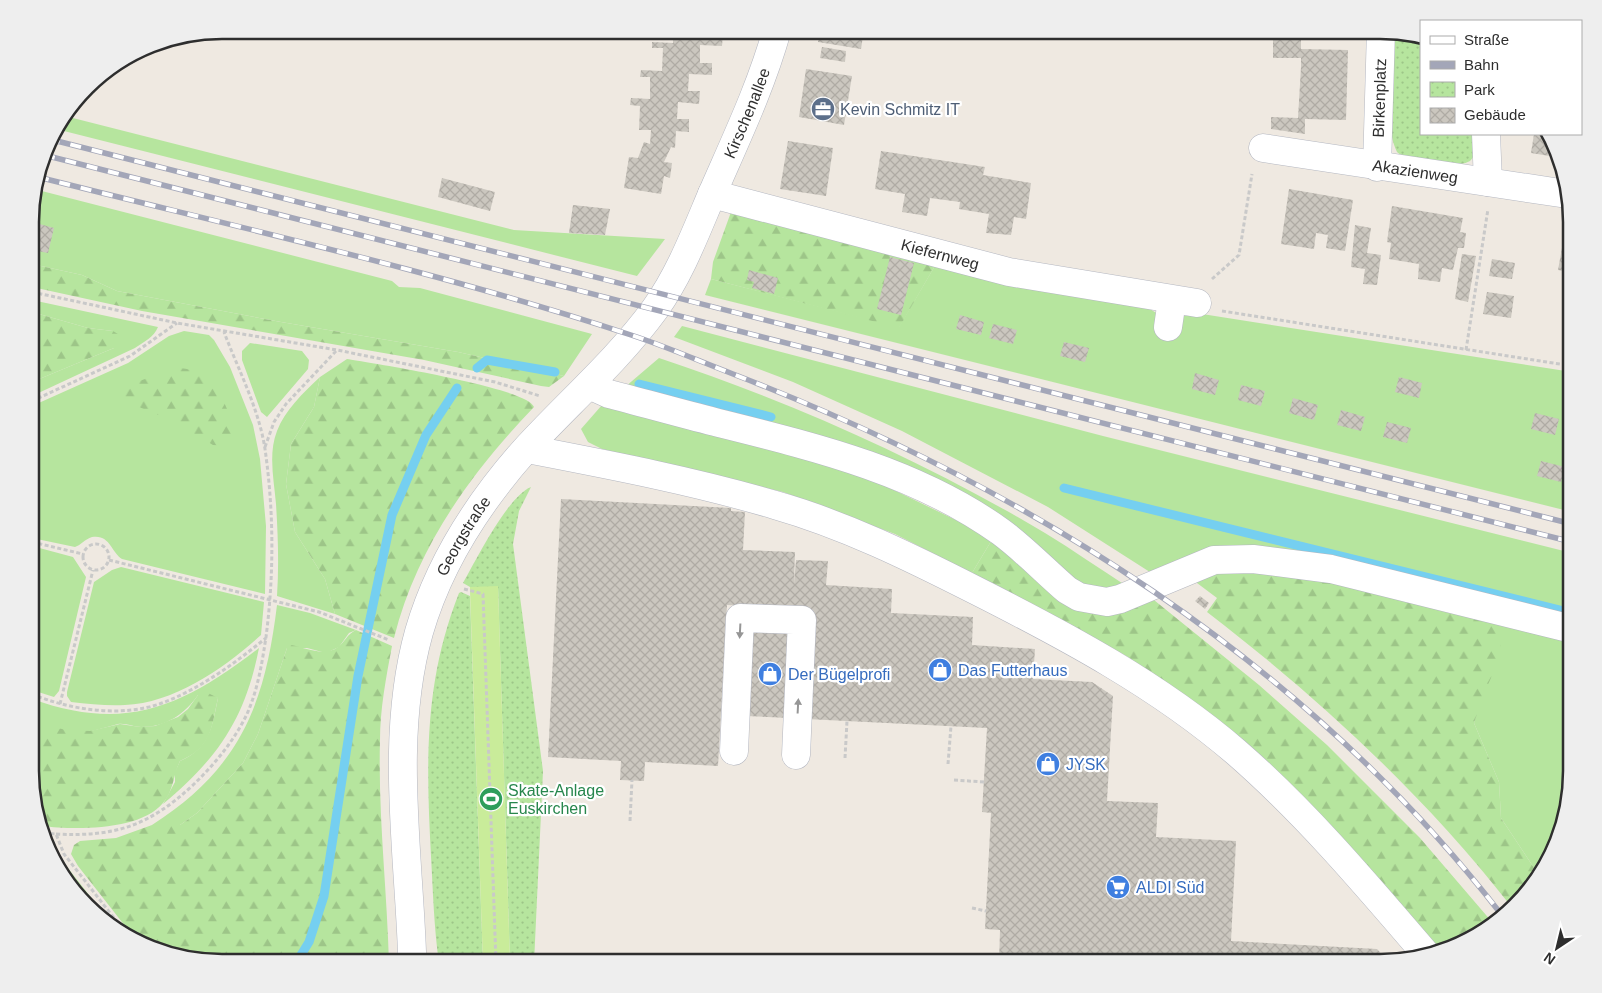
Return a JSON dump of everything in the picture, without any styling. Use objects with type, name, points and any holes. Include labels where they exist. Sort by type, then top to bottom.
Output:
[{"type":"street","name":"Kirschenallee","points":[[712,194],[761,83],[774,39]]},
{"type":"street","name":"Birkenplatz","points":[[1377,167],[1381,39]]},
{"type":"street","points":[[1486,135],[1488,182]]},
{"type":"street","name":"Akazienweg","points":[[1263,148],[1377,167],[1561,193]]},
{"type":"street","name":"Kiefernweg","points":[[712,194],[1010,272],[1185,302]]},
{"type":"street","name":"Georgstraße","points":[[413,954],[403,762],[408,686],[414,652],[435,586],[456,545],[488,495],[527,449],[634,336],[665,294],[685,258],[712,194]]},
{"type":"street","points":[[1168,327],[1185,302]]},
{"type":"street","points":[[589,385],[608,394],[800,443],[874,466],[918,485],[982,520],[1001,533],[1067,590],[1079,597],[1093,601],[1120,599],[1214,560],[1253,559],[1332,569],[1563,627]]},
{"type":"street","points":[[527,449],[718,489],[777,505],[844,528],[911,558],[1120,668],[1235,752],[1347,862],[1422,950]]},
{"type":"street","points":[[734,751],[740,618],[802,620],[796,755]]},
{"type":"path","points":[[1185,302],[1239,255],[1254,163],[1263,148]]},
{"type":"path","points":[[1466,350],[1489,201],[1488,182]]},
{"type":"path","points":[[39,294],[176,323],[337,350],[495,382],[531,392],[547,400]]},
{"type":"path","points":[[1185,302],[1203,308],[1563,365]]},
{"type":"path","points":[[39,398],[130,356],[176,323]]},
{"type":"path","points":[[50,833],[79,835],[120,831],[146,822],[178,799],[213,764],[227,748],[247,714],[262,667],[271,600],[273,564],[265,448],[256,415],[224,332]]},
{"type":"path","points":[[265,448],[274,422],[286,404],[337,350]]},
{"type":"path","points":[[39,544],[83,554]]},
{"type":"path","points":[[97,544],[107,550],[109,560],[102,569],[93,570],[84,563],[83,554],[89,546],[97,544]]},
{"type":"path","points":[[109,560],[320,612],[392,642]]},
{"type":"path","points":[[60,704],[93,570]]},
{"type":"path","points":[[483,594],[496,954]]},
{"type":"path","points":[[39,696],[60,704],[83,708],[128,710],[161,704],[224,670],[266,638]]},
{"type":"path","points":[[845,758],[847,721]]},
{"type":"path","points":[[948,764],[951,726]]},
{"type":"path","points":[[630,821],[632,780]]},
{"type":"path","points":[[954,780],[984,782]]},
{"type":"path","points":[[56,834],[64,854],[115,920]]},
{"type":"path","points":[[972,908],[986,911]]},
{"type":"green space","points":[[1394,39],[1420,43],[1420,135],[1476,135],[1475,151],[1471,160],[1465,163],[1422,162],[1402,156],[1397,152],[1392,137]]},
{"type":"green space","points":[[72,118],[514,230],[665,239],[637,276],[63,131]]},
{"type":"green space","points":[[41,191],[392,281],[399,287],[420,288],[592,334],[564,376],[458,352],[281,322],[117,291],[82,275],[39,266],[39,210]]},
{"type":"green space","points":[[731,212],[936,264],[899,328],[711,279],[713,262]]},
{"type":"green space","points":[[936,264],[1150,309],[1164,317],[1176,318],[1202,314],[1563,371],[1563,510],[705,295],[711,279],[899,327]]},
{"type":"green space","points":[[39,266],[82,275],[117,291],[281,322],[458,352],[564,376],[549,387],[541,386],[424,360],[142,311],[39,289]]},
{"type":"green space","points":[[39,302],[158,327],[151,336],[135,348],[39,393],[39,379],[114,348],[113,331],[88,328],[39,314]]},
{"type":"green space","points":[[39,314],[88,328],[113,331],[121,336],[121,342],[114,348],[39,379]]},
{"type":"green space","points":[[682,326],[1103,436],[1563,551],[1563,619],[1153,574],[1048,507],[902,431],[793,382],[674,337]]},
{"type":"green space","points":[[184,331],[209,335],[214,340],[230,367],[253,425],[260,459],[266,526],[265,594],[122,559],[103,538],[92,537],[75,547],[39,539],[39,403],[128,363],[169,336]]},
{"type":"green space","points":[[250,343],[302,351],[309,360],[308,369],[267,417],[261,412],[242,360],[242,351]]},
{"type":"green space","points":[[659,358],[709,375],[808,414],[905,458],[952,481],[1045,533],[1128,587],[1086,590],[999,520],[625,387]]},
{"type":"green space","points":[[347,359],[448,377],[506,392],[526,400],[534,407],[488,459],[449,514],[417,573],[404,605],[394,638],[335,614],[325,579],[295,532],[286,484],[291,444],[314,407],[320,377]]},
{"type":"green space","points":[[177,368],[192,370],[202,375],[210,380],[217,389],[225,404],[234,430],[235,443],[231,446],[213,445],[171,420],[139,407],[122,403],[113,395],[116,389]]},
{"type":"green space","points":[[320,377],[314,407],[291,444],[286,484],[295,532],[325,579],[335,614],[277,596],[278,539],[272,458],[274,440],[280,423],[290,409]]},
{"type":"green space","points":[[602,405],[836,462],[993,538],[972,573],[895,534],[783,492],[602,449],[588,442],[581,429]]},
{"type":"green space","points":[[531,487],[519,511],[513,544],[543,771],[534,954],[510,954],[498,587],[470,587],[463,583],[503,515],[522,493]]},
{"type":"green space","points":[[993,538],[1059,594],[1149,596],[1259,685],[1327,745],[1420,838],[1489,918],[1472,930],[1435,946],[1197,708],[1128,657],[972,573]]},
{"type":"green space","points":[[39,548],[73,557],[86,577],[59,691],[54,697],[39,692]]},
{"type":"green space","points":[[121,567],[264,602],[261,635],[216,671],[162,698],[144,703],[125,705],[71,702],[67,692],[94,582],[112,570]]},
{"type":"green space","points":[[1209,571],[1296,573],[1500,622],[1501,655],[1483,696],[1474,723],[1499,782],[1501,818],[1535,869],[1510,901],[1508,903],[1442,824],[1368,749],[1289,678],[1207,612],[1217,598],[1189,577]]},
{"type":"green space","name":"Skate-Anlage Euskirchen","points":[[498,586],[510,954],[483,954],[470,587]]},
{"type":"green space","points":[[459,593],[470,596],[483,954],[438,954],[434,910],[428,788],[430,723],[439,658]]},
{"type":"green space","points":[[277,605],[310,613],[356,630],[349,633],[339,647],[326,653],[307,648],[287,648],[258,734],[243,763],[197,813],[180,825],[152,825],[182,804],[207,781],[227,757],[243,731],[265,673]]},
{"type":"green space","points":[[1500,622],[1563,637],[1562,795],[1554,830],[1535,869],[1501,818],[1499,782],[1474,723]]},
{"type":"green space","points":[[356,630],[392,646],[380,729],[381,824],[389,954],[198,953],[163,945],[126,927],[78,866],[71,854],[74,845],[80,841],[116,838],[152,825],[180,825],[197,813],[243,763],[258,734],[287,648],[291,645],[321,652],[333,650]]},
{"type":"green space","points":[[259,648],[246,696],[226,735],[199,770],[163,804],[175,782],[175,772],[180,761],[198,750],[208,736],[218,698],[198,695],[181,713],[159,725],[138,727],[118,724],[92,731],[77,732],[39,725],[39,701],[66,709],[97,714],[126,713],[153,708],[179,699],[231,668]]},
{"type":"green space","points":[[206,692],[218,698],[208,736],[198,750],[180,761],[167,798],[153,812],[123,824],[88,828],[47,826],[39,783],[39,724],[67,730],[90,731],[120,724],[140,727],[155,726],[178,717],[188,709],[198,695]]},
{"type":"green space","points":[[62,860],[98,906],[84,892]]},
{"type":"building","points":[[673,39],[723,39],[722,46],[700,45],[700,63],[712,63],[712,75],[689,74],[688,91],[700,91],[699,104],[678,102],[677,119],[689,119],[689,132],[676,131],[675,148],[671,147],[664,162],[672,163],[670,178],[664,176],[661,194],[624,188],[629,157],[638,158],[644,142],[650,144],[651,130],[639,130],[640,106],[630,105],[631,98],[650,99],[650,77],[640,77],[641,70],[662,71],[663,48],[652,48],[652,42],[673,43]]},
{"type":"building","points":[[818,39],[863,39],[861,49],[818,42]]},
{"type":"building","points":[[1273,39],[1301,39],[1301,49],[1348,50],[1346,120],[1305,119],[1305,134],[1271,129],[1271,117],[1298,118],[1301,67],[1301,58],[1273,58]]},
{"type":"building","points":[[822,47],[846,51],[845,62],[820,58]]},
{"type":"building","points":[[806,69],[852,76],[844,125],[799,117]]},
{"type":"building","points":[[1534,135],[1541,135],[1551,156],[1531,153]]},
{"type":"building","points":[[788,141],[833,148],[826,196],[780,189]]},
{"type":"building","points":[[881,151],[985,167],[983,175],[1031,183],[1026,219],[1014,217],[1011,235],[986,233],[989,214],[959,209],[960,202],[930,198],[927,216],[902,212],[905,194],[875,189]]},
{"type":"building","points":[[442,178],[495,192],[490,211],[438,197]]},
{"type":"building","points":[[1289,189],[1353,200],[1345,251],[1326,248],[1328,235],[1316,233],[1314,249],[1281,244]]},
{"type":"building","points":[[573,205],[610,209],[605,235],[569,233]]},
{"type":"building","points":[[1392,206],[1463,218],[1460,232],[1466,233],[1464,248],[1458,248],[1453,270],[1442,268],[1440,282],[1418,279],[1419,264],[1389,259],[1391,243],[1387,242]]},
{"type":"building","points":[[39,224],[54,228],[48,253],[39,251]]},
{"type":"building","points":[[1355,225],[1371,228],[1367,253],[1381,255],[1377,285],[1363,284],[1365,269],[1351,267]]},
{"type":"building","points":[[1563,242],[1563,271],[1558,270]]},
{"type":"building","points":[[1462,254],[1476,256],[1468,302],[1455,299]]},
{"type":"building","points":[[890,257],[914,263],[901,315],[877,309]]},
{"type":"building","points":[[1492,259],[1515,263],[1512,279],[1489,276]]},
{"type":"building","points":[[749,270],[778,278],[774,294],[752,288],[754,282],[747,280]]},
{"type":"building","points":[[1487,292],[1514,296],[1511,318],[1483,314]]},
{"type":"building","points":[[960,315],[984,322],[981,335],[956,329]]},
{"type":"building","points":[[993,324],[1017,330],[1013,344],[989,338]]},
{"type":"building","points":[[1064,342],[1089,348],[1085,362],[1060,356]]},
{"type":"building","points":[[1195,373],[1219,380],[1215,395],[1192,389]]},
{"type":"building","points":[[1399,377],[1422,383],[1419,398],[1395,392]]},
{"type":"building","points":[[1241,385],[1265,391],[1261,406],[1238,400]]},
{"type":"building","points":[[1293,398],[1318,405],[1314,420],[1289,413]]},
{"type":"building","points":[[1341,410],[1365,417],[1361,431],[1337,425]]},
{"type":"building","points":[[1535,413],[1559,419],[1555,435],[1531,429]]},
{"type":"building","points":[[1387,422],[1411,428],[1407,443],[1383,437]]},
{"type":"building","points":[[1541,461],[1563,466],[1561,482],[1537,476]]},
{"type":"building","points":[[561,499],[731,508],[731,511],[745,512],[743,550],[795,552],[794,584],[796,560],[828,561],[826,585],[892,589],[891,613],[973,617],[972,645],[1035,649],[1033,679],[1092,682],[1113,696],[1107,801],[1158,803],[1156,837],[1236,841],[1231,941],[1377,949],[1382,954],[999,954],[1000,930],[985,929],[991,813],[982,812],[987,728],[806,719],[791,608],[727,605],[718,766],[645,762],[644,781],[620,780],[621,761],[548,757]]},
{"type":"building","points":[[1200,596],[1209,603],[1205,609],[1195,601]]},
{"type":"building","name":"Der Bügelprofi","points":[[750,631],[794,633],[789,718],[746,716]]},
{"type":"waterway","points":[[477,368],[487,360],[555,372]]},
{"type":"waterway","points":[[639,384],[771,417]]},
{"type":"waterway","points":[[302,954],[309,942],[324,896],[358,676],[392,515],[426,435],[457,388]]},
{"type":"waterway","points":[[1064,488],[1563,611]]},
{"type":"railway","points":[[58,141],[1563,522]]},
{"type":"railway","points":[[51,157],[1563,540]]},
{"type":"railway","points":[[44,178],[410,270],[484,290],[631,335],[842,419],[950,471],[1054,528],[1154,592],[1250,662],[1340,739],[1424,823],[1498,911]]},
{"type":"place","name":"Kevin Schmitz IT","points":[[823,109]]},
{"type":"place","name":"Das Futterhaus","points":[[940,670]]},
{"type":"place","name":"Der Bügelprofi","points":[[770,674]]},
{"type":"place","name":"JYSK","points":[[1048,764]]},
{"type":"place","name":"Skate-Anlage Euskirchen","points":[[491,799]]},
{"type":"place","name":"ALDI Süd","points":[[1118,887]]}]
